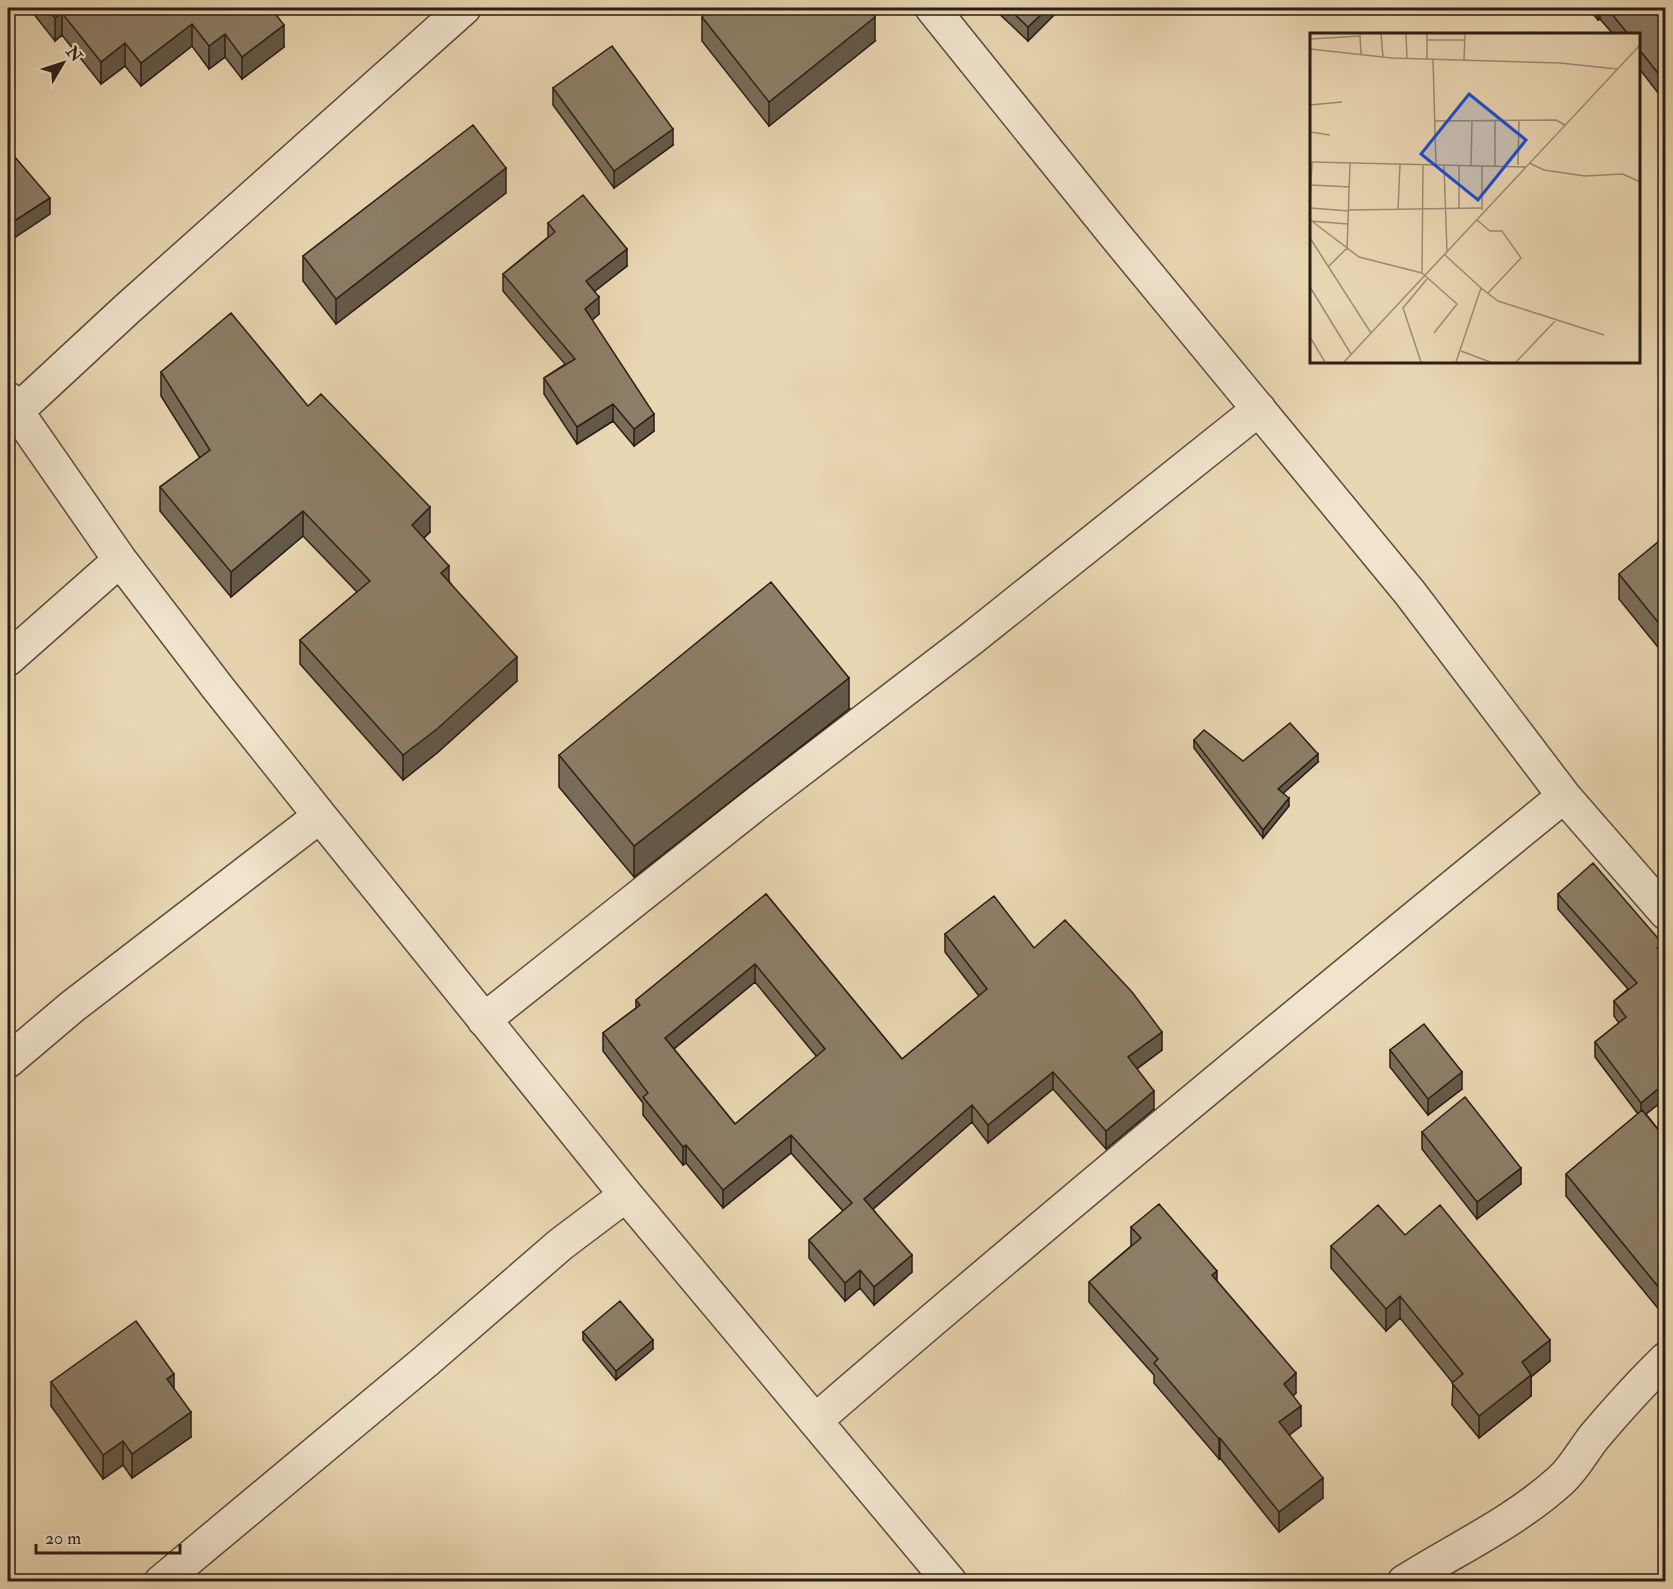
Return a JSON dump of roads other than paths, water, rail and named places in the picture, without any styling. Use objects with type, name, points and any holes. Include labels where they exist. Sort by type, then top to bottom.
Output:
[{"type":"street","points":[[464,8],[127,309],[12,405],[120,560],[320,816],[626,1194],[950,1581]]},
{"type":"street","points":[[932,8],[1115,235],[1410,593],[1564,796],[1665,912]]},
{"type":"street","points":[[484,1020],[757,803],[971,639],[1258,409]]},
{"type":"street","points":[[8,659],[120,560]]},
{"type":"street","points":[[815,1421],[1015,1248],[1564,796]]},
{"type":"street","points":[[8,1061],[73,1006],[320,816]]},
{"type":"street","points":[[161,1581],[426,1361],[561,1244],[626,1194]]},
{"type":"street","points":[[1404,1581],[1511,1517],[1562,1479],[1641,1383],[1665,1359]]}]
